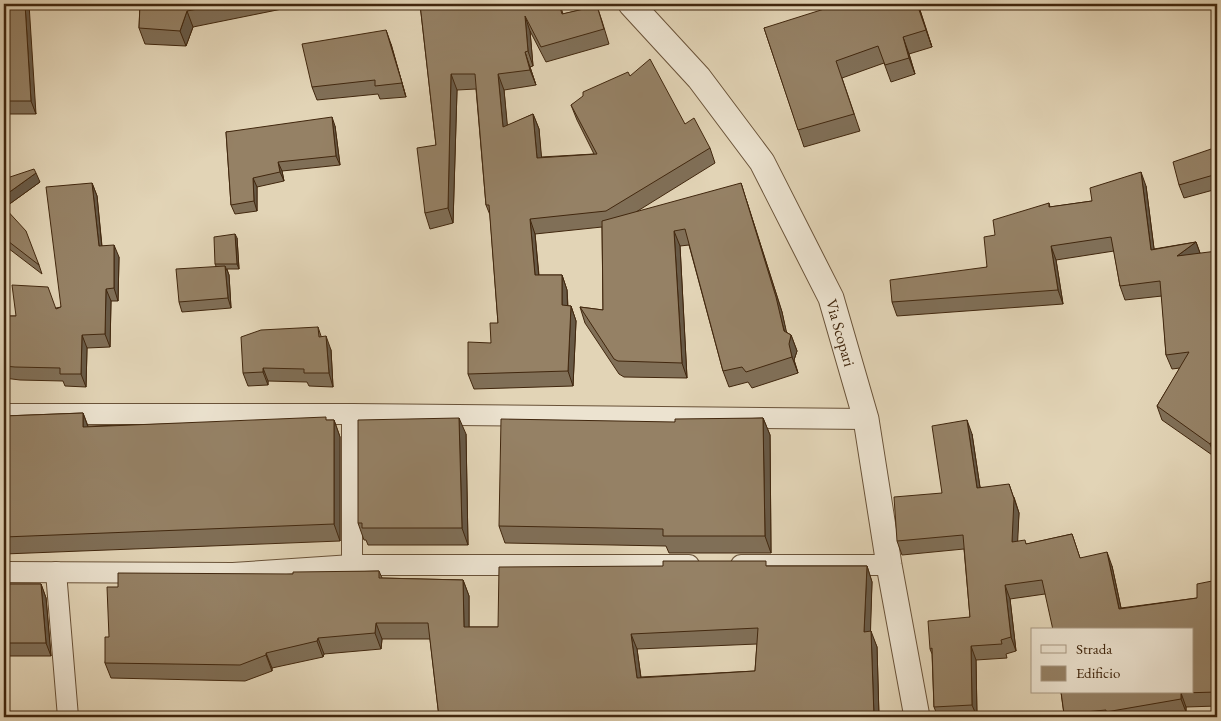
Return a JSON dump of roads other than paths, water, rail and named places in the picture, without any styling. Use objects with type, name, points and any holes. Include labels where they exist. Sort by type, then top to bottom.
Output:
[{"type":"street","name":"Via Scopari","points":[[631,4],[699,78],[762,162],[830,298],[866,419],[889,565],[917,717]]},
{"type":"street","points":[[4,414],[352,414],[866,419]]},
{"type":"street","points":[[352,414],[352,565]]},
{"type":"street","points":[[4,572],[233,573],[352,565],[889,565]]},
{"type":"street","points":[[56,572],[68,717]]}]
